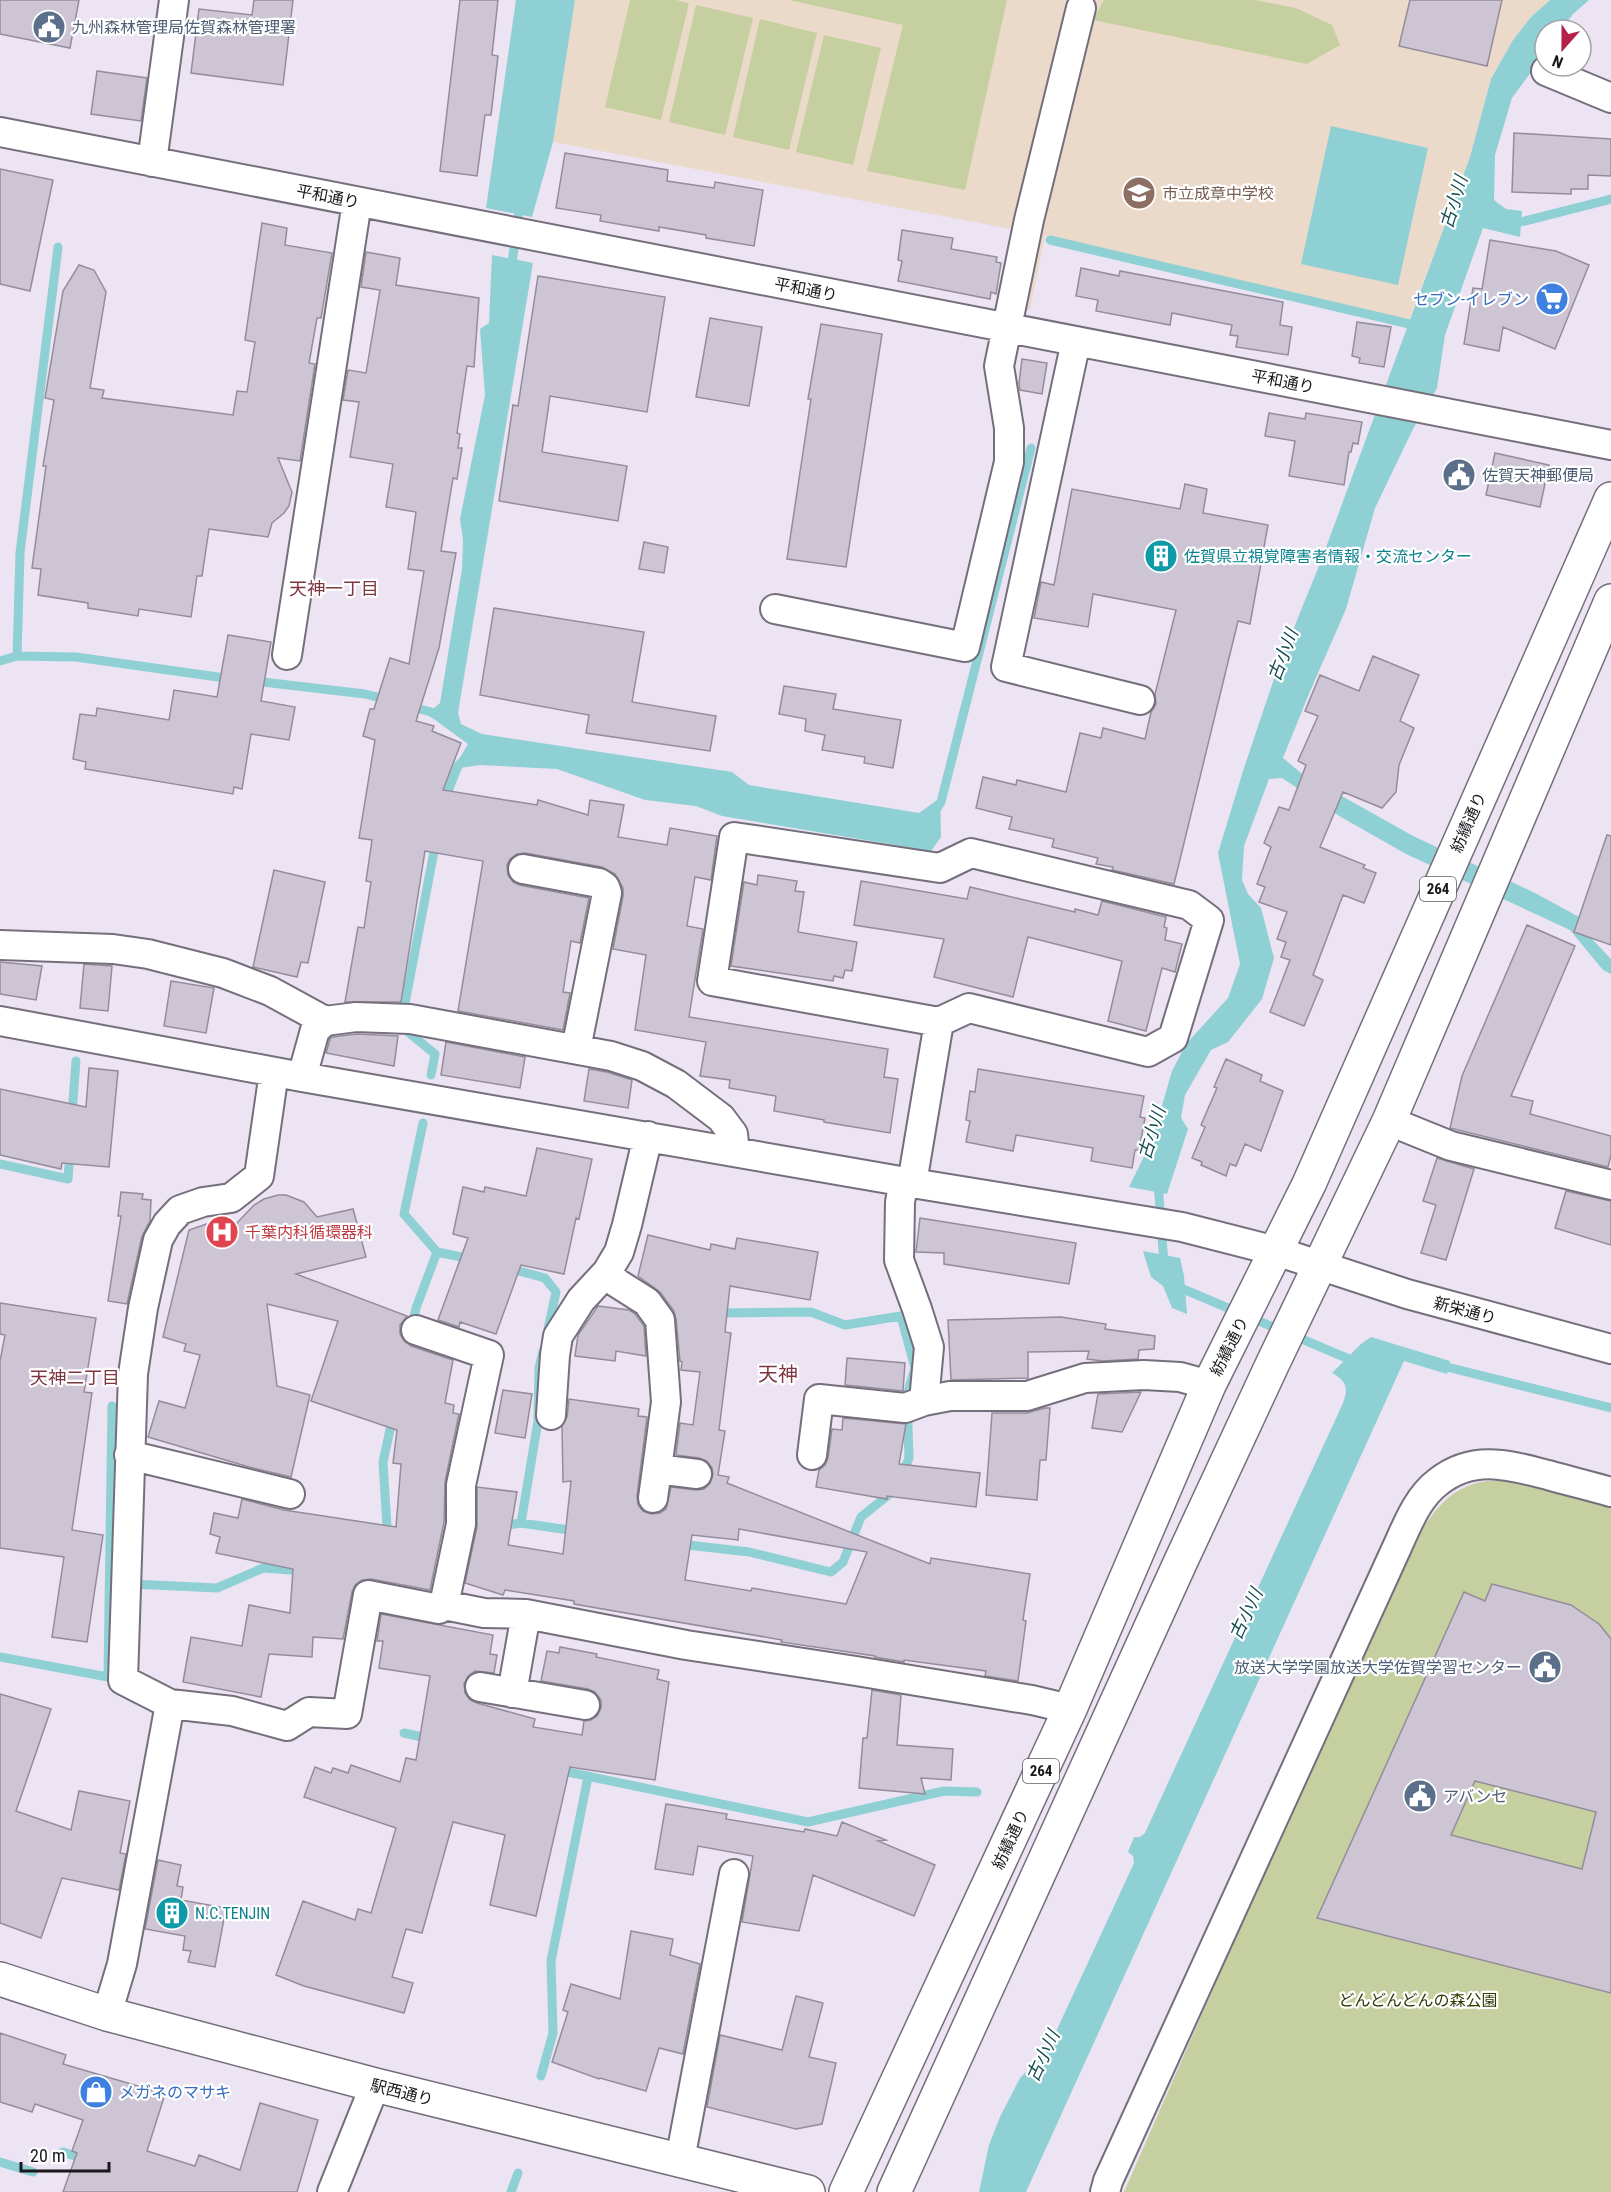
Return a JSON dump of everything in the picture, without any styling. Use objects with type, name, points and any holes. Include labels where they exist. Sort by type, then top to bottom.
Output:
[{"type":"main road","name":"紡績通り","points":[[846,2192],[1071,1709],[1209,1385],[1309,1184],[1611,499]]},
{"type":"main road","name":"264","points":[[894,2192],[1272,1365],[1389,1121],[1609,613]]},
{"type":"main road","name":"駅西通り","points":[[0,1979],[107,2014],[375,2085],[808,2192]]},
{"type":"street","points":[[152,162],[174,0]]},
{"type":"street","points":[[775,609],[965,647],[1009,462],[1009,428],[999,366],[1029,220],[1081,8]]},
{"type":"street","points":[[1562,78],[1611,98]]},
{"type":"street","name":"平和通り","points":[[0,132],[1611,445]]},
{"type":"street","points":[[287,655],[357,202]]},
{"type":"street","points":[[1076,341],[1006,667],[1140,700]]},
{"type":"street","points":[[734,837],[940,868],[971,853],[1189,905],[1209,920],[1173,1038],[1148,1052],[969,1008],[939,1022],[712,981],[734,837]]},
{"type":"street","points":[[523,869],[599,883],[605,887],[607,893],[576,1049]]},
{"type":"street","points":[[0,945],[113,949],[148,954],[233,977],[270,991],[325,1021]]},
{"type":"street","points":[[416,1330],[489,1355],[461,1485],[460,1532],[444,1605],[439,1609],[368,1595],[347,1714],[309,1712],[287,1726],[232,1711],[170,1704],[123,1680],[133,1374],[143,1308],[158,1240],[167,1224],[180,1210],[203,1202],[231,1198],[258,1176],[288,1074],[315,1030],[325,1021],[356,1017],[404,1019],[611,1056],[642,1066],[676,1084],[722,1118],[733,1134],[735,1152]]},
{"type":"street","name":"新栄通り","points":[[0,1021],[648,1137],[1182,1227],[1269,1264],[1321,1264],[1407,1294],[1611,1349]]},
{"type":"street","points":[[914,1405],[929,1347],[899,1260],[900,1203],[908,1182],[939,1022]]},
{"type":"street","points":[[1389,1121],[1450,1146],[1611,1185]]},
{"type":"street","points":[[551,1415],[558,1336],[581,1300],[607,1272],[619,1252],[648,1137]]},
{"type":"street","points":[[607,1272],[617,1283],[647,1302],[660,1320],[666,1402],[654,1498]]},
{"type":"street","points":[[812,1455],[819,1398],[914,1405],[950,1396],[1027,1396],[1084,1378],[1144,1375],[1180,1377],[1209,1385]]},
{"type":"street","points":[[129,1455],[290,1494]]},
{"type":"street","points":[[1104,2188],[1411,1517],[1424,1497],[1436,1483],[1454,1472],[1479,1464],[1506,1464],[1611,1492]]},
{"type":"street","points":[[657,1469],[696,1474]]},
{"type":"street","points":[[444,1605],[484,1613],[526,1614],[686,1645],[1032,1700],[1071,1709]]},
{"type":"street","points":[[512,1693],[526,1614]]},
{"type":"street","points":[[480,1687],[585,1705]]},
{"type":"street","points":[[107,2014],[122,1965],[170,1704]]},
{"type":"street","points":[[680,2160],[734,1875]]},
{"type":"street","points":[[332,2192],[375,2085]]},
{"type":"shaded area","name":"市立成章中学校","points":[[575,0],[1550,0],[1531,17],[1513,40],[1491,79],[1470,157],[1408,323],[1045,236],[1030,310],[996,304],[1011,229],[553,142]]},
{"type":"green space","points":[[630,0],[676,0],[689,3],[661,120],[605,107]]},
{"type":"green space","points":[[789,0],[1007,0],[965,190],[867,171],[903,25]]},
{"type":"green space","points":[[1104,0],[1255,0],[1296,8],[1332,25],[1340,45],[1307,64],[1093,20]]},
{"type":"green space","points":[[696,5],[753,18],[725,135],[669,122]]},
{"type":"green space","points":[[760,19],[817,33],[789,150],[733,137]]},
{"type":"green space","points":[[824,35],[881,48],[853,165],[796,152]]},
{"type":"green space","name":"どんどんどんの森公園","points":[[1484,1481],[1511,1481],[1611,1507],[1611,2192],[1124,2192],[1238,1932],[1417,1537],[1443,1502],[1460,1490]]},
{"type":"water","points":[[516,0],[575,0],[553,142],[532,217],[486,208]]},
{"type":"water","points":[[1550,0],[1589,0],[1570,18],[1533,18],[1533,69],[1512,98],[1495,155],[1494,200],[1506,209],[1522,211],[1520,237],[1483,228],[1445,335],[1437,388],[1413,429],[1375,508],[1346,609],[1283,758],[1301,773],[1413,836],[1535,893],[1581,918],[1591,938],[1611,959],[1611,974],[1603,970],[1570,930],[1406,854],[1341,817],[1282,778],[1269,779],[1244,846],[1242,880],[1248,894],[1261,908],[1274,958],[1262,999],[1228,1042],[1211,1050],[1185,1095],[1181,1118],[1188,1129],[1167,1194],[1129,1187],[1152,1140],[1172,1071],[1186,1044],[1228,998],[1240,964],[1218,853],[1243,771],[1278,667],[1321,561],[1470,157],[1491,79],[1513,40],[1531,17]]},
{"type":"water","points":[[1331,126],[1428,148],[1398,285],[1301,264]]},
{"type":"water","points":[[492,255],[533,263],[458,713],[461,724],[482,734],[732,772],[749,785],[919,813],[940,798],[941,837],[931,851],[722,816],[696,806],[645,800],[557,769],[480,765],[453,769],[468,744],[427,714],[440,703],[462,569],[463,540],[460,519],[485,395],[480,329],[489,323]]},
{"type":"water","points":[[1143,1251],[1180,1258],[1187,1314],[1172,1308],[1163,1286],[1151,1277]]},
{"type":"water","points":[[1371,1337],[1450,1361],[1447,1374],[1404,1361],[1026,2192],[979,2192],[989,2145],[1000,2117],[1020,2078],[1047,2051],[1134,1863],[1133,1856],[1128,1852],[1134,1837],[1140,1837],[1145,1833],[1343,1403],[1346,1393],[1345,1385],[1332,1373]]},
{"type":"building","name":"九州森林管理局佐賀森林管理署","points":[[0,0],[79,0],[70,48],[0,34]]},
{"type":"building","points":[[254,0],[293,0],[283,85],[191,73],[199,9],[252,15]]},
{"type":"building","points":[[460,0],[498,0],[492,55],[498,56],[491,115],[485,115],[477,176],[440,171]]},
{"type":"building","points":[[1410,0],[1502,0],[1487,66],[1399,46]]},
{"type":"building","points":[[97,71],[147,78],[141,121],[91,114]]},
{"type":"building","points":[[1514,133],[1611,139],[1611,176],[1588,175],[1588,189],[1571,189],[1571,194],[1512,192]]},
{"type":"building","points":[[565,153],[668,170],[667,181],[714,188],[715,182],[763,190],[754,246],[659,227],[659,231],[600,221],[601,215],[556,208]]},
{"type":"building","points":[[0,169],[53,180],[30,291],[0,284]]},
{"type":"building","points":[[262,223],[287,228],[285,245],[332,253],[321,318],[317,318],[309,363],[315,364],[300,461],[278,458],[292,492],[289,506],[272,523],[268,537],[209,529],[202,576],[197,576],[191,617],[139,609],[138,616],[88,608],[88,603],[38,595],[41,569],[32,568],[46,466],[43,466],[54,400],[45,398],[63,291],[79,265],[94,270],[106,292],[90,388],[104,390],[102,398],[233,415],[237,391],[247,392],[255,342],[245,340]]},
{"type":"building","points":[[902,230],[953,238],[951,249],[997,257],[996,262],[1001,263],[996,294],[991,292],[990,299],[898,281],[902,261],[898,260]]},
{"type":"building","points":[[1490,240],[1556,251],[1589,265],[1555,349],[1503,327],[1499,351],[1464,344],[1473,288],[1482,289]]},
{"type":"building","points":[[366,252],[400,258],[396,285],[479,298],[474,367],[467,366],[457,433],[460,434],[458,448],[462,448],[457,479],[453,478],[441,551],[456,553],[439,648],[416,721],[434,726],[432,731],[461,743],[443,790],[537,805],[538,800],[588,815],[590,800],[624,805],[618,837],[667,845],[670,828],[717,836],[711,880],[695,877],[687,926],[703,929],[689,1017],[888,1049],[884,1077],[898,1079],[890,1133],[774,1111],[776,1096],[729,1088],[730,1080],[700,1076],[706,1042],[635,1030],[646,955],[613,949],[623,888],[615,874],[602,867],[525,853],[517,854],[510,859],[507,865],[508,875],[513,882],[519,885],[589,898],[580,943],[571,941],[563,992],[570,993],[563,1030],[458,1011],[483,861],[425,851],[401,1002],[345,1002],[358,927],[364,928],[371,882],[366,881],[372,840],[359,838],[375,740],[363,736],[370,709],[374,709],[390,658],[409,664],[424,571],[408,569],[416,512],[386,507],[393,464],[350,457],[359,402],[343,400],[348,370],[366,373],[380,290],[361,287]]},
{"type":"building","points":[[1081,268],[1119,276],[1120,271],[1283,302],[1280,325],[1292,327],[1288,355],[1236,347],[1238,336],[1230,335],[1232,325],[1172,313],[1170,325],[1096,311],[1098,300],[1076,296]]},
{"type":"building","points":[[538,276],[665,297],[647,412],[550,396],[542,452],[627,466],[618,521],[499,501],[513,405],[518,406]]},
{"type":"building","points":[[710,318],[762,327],[749,406],[696,397]]},
{"type":"building","points":[[1357,322],[1391,327],[1384,367],[1359,363],[1360,358],[1352,356]]},
{"type":"building","points":[[821,324],[882,334],[846,567],[787,559],[811,399],[808,399]]},
{"type":"building","points":[[1022,359],[1047,363],[1042,394],[1020,390]]},
{"type":"building","points":[[1269,413],[1305,419],[1306,413],[1362,422],[1358,444],[1353,443],[1351,452],[1349,452],[1344,485],[1289,476],[1295,441],[1265,436]]},
{"type":"building","points":[[1495,453],[1549,465],[1540,507],[1486,495]]},
{"type":"building","points":[[1185,484],[1207,489],[1203,513],[1268,525],[1250,624],[1238,621],[1174,884],[1112,870],[1113,867],[1096,864],[1098,858],[1052,847],[1054,839],[1009,829],[1012,817],[976,808],[983,777],[1016,785],[1017,780],[1066,792],[1080,733],[1101,738],[1103,728],[1145,739],[1151,712],[1156,704],[1155,694],[1176,610],[1093,594],[1088,627],[1034,618],[1041,582],[1054,585],[1072,489],[1180,509]]},
{"type":"building","points":[[644,542],[668,547],[664,573],[639,569]]},
{"type":"building","points":[[494,608],[644,632],[632,702],[716,716],[710,751],[586,733],[589,715],[480,695]]},
{"type":"building","points":[[228,635],[271,642],[261,701],[295,707],[289,740],[251,734],[242,789],[234,787],[233,794],[85,769],[86,762],[73,759],[80,714],[96,716],[97,708],[169,720],[174,690],[217,697]]},
{"type":"building","points":[[1373,656],[1419,675],[1400,721],[1414,728],[1399,765],[1396,792],[1382,808],[1343,792],[1320,847],[1365,865],[1363,868],[1376,873],[1364,903],[1343,895],[1313,975],[1323,980],[1304,1026],[1270,1012],[1290,960],[1281,957],[1286,942],[1277,939],[1287,912],[1259,902],[1265,887],[1257,884],[1271,847],[1264,843],[1279,807],[1289,810],[1306,765],[1298,761],[1318,716],[1305,711],[1320,675],[1359,691]]},
{"type":"building","points":[[784,686],[836,694],[833,709],[901,720],[893,768],[864,763],[865,757],[822,750],[825,735],[805,731],[806,719],[779,714]]},
{"type":"building","points":[[1607,835],[1611,836],[1611,945],[1574,932]]},
{"type":"building","points":[[274,870],[325,882],[308,963],[301,962],[297,977],[253,967]]},
{"type":"building","points":[[758,875],[797,881],[795,891],[804,892],[798,932],[857,942],[852,971],[845,970],[843,978],[834,976],[833,981],[731,966],[744,882],[757,885]]},
{"type":"building","points":[[861,881],[967,899],[970,887],[1075,912],[1075,909],[1098,915],[1102,901],[1166,917],[1165,940],[1182,944],[1175,972],[1162,968],[1146,1031],[1108,1021],[1122,961],[1028,937],[1013,997],[934,977],[944,939],[854,925]]},
{"type":"building","points":[[1527,925],[1575,946],[1511,1096],[1533,1101],[1530,1114],[1611,1136],[1611,1155],[1608,1167],[1450,1128],[1462,1076]]},
{"type":"building","points":[[0,962],[42,966],[36,1000],[0,994]]},
{"type":"building","points":[[84,964],[112,966],[108,1011],[80,1008]]},
{"type":"building","points":[[171,981],[214,988],[206,1033],[164,1026]]},
{"type":"building","points":[[357,1034],[398,1036],[394,1066],[326,1053],[332,1037]]},
{"type":"building","points":[[446,1042],[525,1057],[520,1088],[441,1075]]},
{"type":"building","points":[[1226,1059],[1262,1075],[1260,1081],[1283,1091],[1261,1151],[1245,1144],[1236,1166],[1230,1164],[1226,1176],[1201,1165],[1202,1162],[1192,1158],[1205,1127],[1201,1125],[1217,1088],[1214,1087]]},
{"type":"building","points":[[89,1068],[118,1071],[109,1167],[62,1163],[61,1169],[0,1155],[0,1089],[86,1107]]},
{"type":"building","points":[[589,1069],[632,1080],[628,1108],[584,1101]]},
{"type":"building","points":[[978,1069],[1144,1096],[1140,1117],[1145,1118],[1139,1150],[1135,1150],[1132,1168],[1091,1161],[1093,1148],[1016,1135],[1013,1151],[966,1142],[970,1121],[966,1120],[970,1091],[975,1092]]},
{"type":"building","points":[[537,1148],[592,1159],[564,1274],[521,1265],[496,1334],[460,1322],[459,1327],[438,1320],[468,1238],[453,1234],[463,1187],[484,1192],[485,1187],[526,1196]]},
{"type":"building","points":[[1437,1158],[1474,1169],[1446,1260],[1421,1253],[1436,1205],[1423,1201]]},
{"type":"building","points":[[1566,1191],[1611,1201],[1611,1245],[1555,1228]]},
{"type":"building","points":[[121,1192],[143,1194],[142,1199],[151,1200],[150,1221],[142,1236],[127,1304],[108,1301],[121,1216],[118,1216]]},
{"type":"building","points":[[278,1195],[286,1195],[304,1202],[317,1217],[353,1209],[366,1257],[296,1274],[407,1316],[400,1325],[400,1334],[404,1341],[411,1346],[453,1360],[445,1403],[454,1405],[453,1413],[459,1414],[445,1482],[444,1522],[430,1590],[371,1579],[362,1580],[355,1585],[352,1592],[343,1639],[313,1637],[312,1657],[269,1654],[261,1697],[183,1682],[191,1637],[242,1646],[249,1605],[290,1613],[293,1569],[216,1553],[220,1537],[210,1534],[214,1513],[238,1518],[242,1499],[284,1510],[396,1527],[401,1464],[393,1463],[397,1430],[311,1401],[338,1321],[267,1304],[277,1386],[310,1395],[291,1477],[148,1437],[159,1401],[185,1408],[200,1355],[184,1351],[186,1344],[163,1337],[189,1230],[221,1219],[236,1224],[254,1205]]},
{"type":"building","points":[[920,1218],[1076,1243],[1069,1284],[944,1264],[944,1253],[916,1252]]},
{"type":"building","points":[[648,1235],[710,1250],[711,1244],[735,1249],[737,1238],[818,1252],[810,1300],[730,1286],[725,1332],[731,1333],[719,1430],[725,1431],[718,1475],[729,1477],[727,1483],[930,1564],[931,1558],[1030,1574],[1023,1620],[1026,1621],[1018,1681],[985,1676],[986,1671],[904,1660],[904,1662],[781,1642],[782,1640],[574,1604],[574,1601],[505,1590],[503,1595],[465,1583],[477,1527],[477,1487],[517,1492],[508,1545],[563,1554],[571,1481],[563,1482],[562,1426],[567,1417],[569,1399],[639,1409],[638,1416],[647,1417],[637,1496],[638,1505],[643,1511],[651,1514],[660,1513],[666,1509],[671,1487],[696,1490],[704,1489],[710,1483],[713,1475],[712,1468],[707,1461],[676,1455],[680,1423],[693,1425],[700,1372],[681,1370],[682,1362],[680,1361],[674,1311],[660,1292],[638,1276]],"holes":[[[739,1529],[867,1552],[846,1604],[752,1588],[751,1591],[685,1580],[692,1535],[738,1540]]]},
{"type":"building","points":[[0,1303],[96,1318],[84,1392],[92,1393],[72,1530],[103,1535],[87,1642],[52,1637],[64,1557],[0,1548],[0,1361],[5,1335],[0,1334]]},
{"type":"building","points":[[598,1306],[629,1310],[635,1314],[644,1326],[646,1356],[616,1351],[615,1361],[575,1356],[578,1335]]},
{"type":"building","points":[[1061,1317],[1106,1324],[1105,1329],[1155,1336],[1154,1349],[1139,1350],[1138,1359],[1103,1361],[1087,1359],[1089,1351],[1028,1352],[1028,1378],[951,1380],[948,1320]]},
{"type":"building","points":[[847,1358],[905,1363],[903,1391],[845,1385]]},
{"type":"building","points":[[503,1390],[532,1394],[525,1438],[495,1433]]},
{"type":"building","points":[[1141,1392],[1122,1432],[1092,1428],[1098,1394]]},
{"type":"building","points":[[1050,1408],[1046,1460],[1040,1460],[1037,1500],[986,1495],[992,1413],[1027,1413]]},
{"type":"building","points":[[843,1418],[906,1424],[899,1464],[980,1473],[976,1507],[887,1496],[887,1499],[816,1487],[819,1470],[828,1458],[832,1429],[842,1430]]},
{"type":"building","name":"アバンセ","points":[[1492,1584],[1571,1605],[1599,1624],[1611,1639],[1611,1993],[1317,1918],[1464,1592],[1485,1601]],"holes":[[[1475,1781],[1596,1812],[1582,1869],[1451,1835]]]},
{"type":"building","points":[[381,1614],[493,1635],[490,1654],[497,1655],[494,1673],[475,1671],[468,1676],[464,1684],[465,1693],[470,1700],[477,1703],[535,1719],[533,1727],[582,1735],[584,1721],[597,1716],[601,1708],[601,1700],[595,1692],[541,1681],[547,1651],[559,1653],[560,1647],[597,1654],[596,1657],[659,1670],[657,1679],[669,1682],[655,1780],[570,1767],[536,1916],[490,1905],[505,1835],[453,1822],[422,1933],[406,1929],[392,1977],[413,1983],[404,2013],[304,1986],[276,1975],[303,1901],[355,1920],[358,1909],[371,1913],[396,1828],[304,1797],[315,1767],[331,1773],[333,1768],[348,1773],[351,1765],[400,1782],[406,1758],[416,1760],[430,1676],[379,1668],[383,1641],[377,1641]]},
{"type":"building","points":[[872,1690],[901,1695],[897,1745],[953,1749],[951,1780],[921,1778],[925,1794],[859,1788],[863,1738],[867,1738]]},
{"type":"building","points":[[0,1694],[51,1709],[16,1811],[71,1830],[79,1791],[130,1801],[120,1853],[126,1854],[119,1890],[62,1878],[41,1938],[0,1923]]},
{"type":"building","points":[[666,1804],[727,1814],[726,1819],[804,1832],[805,1829],[837,1836],[842,1822],[886,1840],[878,1841],[935,1865],[914,1916],[813,1875],[799,1931],[742,1922],[753,1856],[698,1846],[693,1875],[655,1869]]},
{"type":"building","name":"N.C.TENJIN","points":[[158,1860],[181,1865],[177,1886],[183,1887],[181,1900],[226,1908],[215,1967],[188,1962],[191,1951],[183,1950],[185,1936],[145,1929]]},
{"type":"building","points":[[631,1931],[673,1939],[670,1955],[700,1964],[683,2054],[659,2048],[646,2091],[599,2079],[552,2062],[568,2012],[563,2010],[571,1984],[620,1999]]},
{"type":"building","points":[[796,1996],[823,2003],[809,2057],[836,2063],[822,2124],[796,2129],[707,2107],[720,2035],[782,2050]]},
{"type":"building","points":[[0,2033],[66,2055],[63,2064],[165,2094],[147,2151],[195,2166],[199,2155],[240,2170],[260,2103],[318,2120],[297,2192],[63,2192],[77,2153],[72,2151],[83,2120],[35,2104],[32,2112],[0,2102]]},
{"type":"waterway","points":[[1509,219],[1521,222],[1611,199]]},
{"type":"waterway","points":[[511,270],[520,204]]},
{"type":"waterway","points":[[1050,240],[1418,326]]},
{"type":"waterway","points":[[17,656],[20,553],[58,247]]},
{"type":"waterway","points":[[934,813],[941,802],[1031,448]]},
{"type":"waterway","points":[[0,661],[17,656],[76,657],[232,679]]},
{"type":"waterway","points":[[254,681],[365,694],[389,700]]},
{"type":"waterway","points":[[408,706],[431,712],[440,717]]},
{"type":"waterway","points":[[444,801],[458,766],[464,760]]},
{"type":"waterway","points":[[431,1075],[435,1054],[403,1028],[403,1014],[436,841]]},
{"type":"waterway","points":[[72,1114],[76,1061]]},
{"type":"waterway","points":[[406,1355],[416,1308],[437,1252],[404,1214],[423,1123]]},
{"type":"waterway","points":[[0,1164],[68,1179],[70,1152]]},
{"type":"waterway","name":"古小川","points":[[1158,1182],[1164,1264]]},
{"type":"waterway","points":[[437,1252],[471,1259]]},
{"type":"waterway","points":[[508,1268],[545,1278],[556,1292],[547,1334]]},
{"type":"waterway","name":"古小川","points":[[1176,1286],[1356,1362]]},
{"type":"waterway","points":[[719,1313],[811,1312],[845,1325],[901,1316],[915,1368],[907,1395],[909,1458],[902,1476]]},
{"type":"waterway","points":[[521,1523],[538,1421],[539,1368],[543,1351]]},
{"type":"waterway","points":[[1439,1365],[1611,1408]]},
{"type":"waterway","points":[[0,1657],[108,1677],[112,1406]]},
{"type":"waterway","points":[[384,1535],[387,1527],[383,1462],[393,1416]]},
{"type":"waterway","points":[[679,1544],[749,1552],[831,1572],[843,1562],[861,1517],[892,1492]]},
{"type":"waterway","points":[[500,1526],[521,1523],[576,1531]]},
{"type":"waterway","points":[[111,1583],[217,1588],[263,1568],[305,1571]]},
{"type":"waterway","points":[[404,1733],[431,1739]]},
{"type":"waterway","points":[[558,1770],[808,1822],[944,1791],[977,1792]]},
{"type":"waterway","points":[[541,2076],[553,2033],[551,1961],[588,1777]]},
{"type":"waterway","points":[[63,2152],[87,2160]]},
{"type":"waterway","points":[[0,2162],[33,2172]]},
{"type":"waterway","points":[[511,2192],[518,2173]]},
{"type":"place","name":"九州森林管理局佐賀森林管理署","points":[[49,27]]},
{"type":"place","name":"市立成章中学校","points":[[1139,193]]},
{"type":"place","name":"セブン-イレブン","points":[[1552,299]]},
{"type":"place","name":"佐賀天神郵便局","points":[[1459,475]]},
{"type":"place","name":"佐賀県立視覚障害者情報・交流センター","points":[[1161,556]]},
{"type":"place","name":"千葉内科循環器科","points":[[222,1232]]},
{"type":"place","name":"放送大学学園放送大学佐賀学習センター","points":[[1545,1667]]},
{"type":"place","name":"アバンセ","points":[[1420,1796]]},
{"type":"place","name":"N.C.TENJIN","points":[[172,1913]]},
{"type":"place","name":"メガネのマサキ","points":[[96,2092]]},
{"type":"district","name":"天神一丁目","points":[[334,589]]},
{"type":"district","name":"天神","points":[[778,1374]]},
{"type":"district","name":"天神二丁目","points":[[75,1378]]}]
